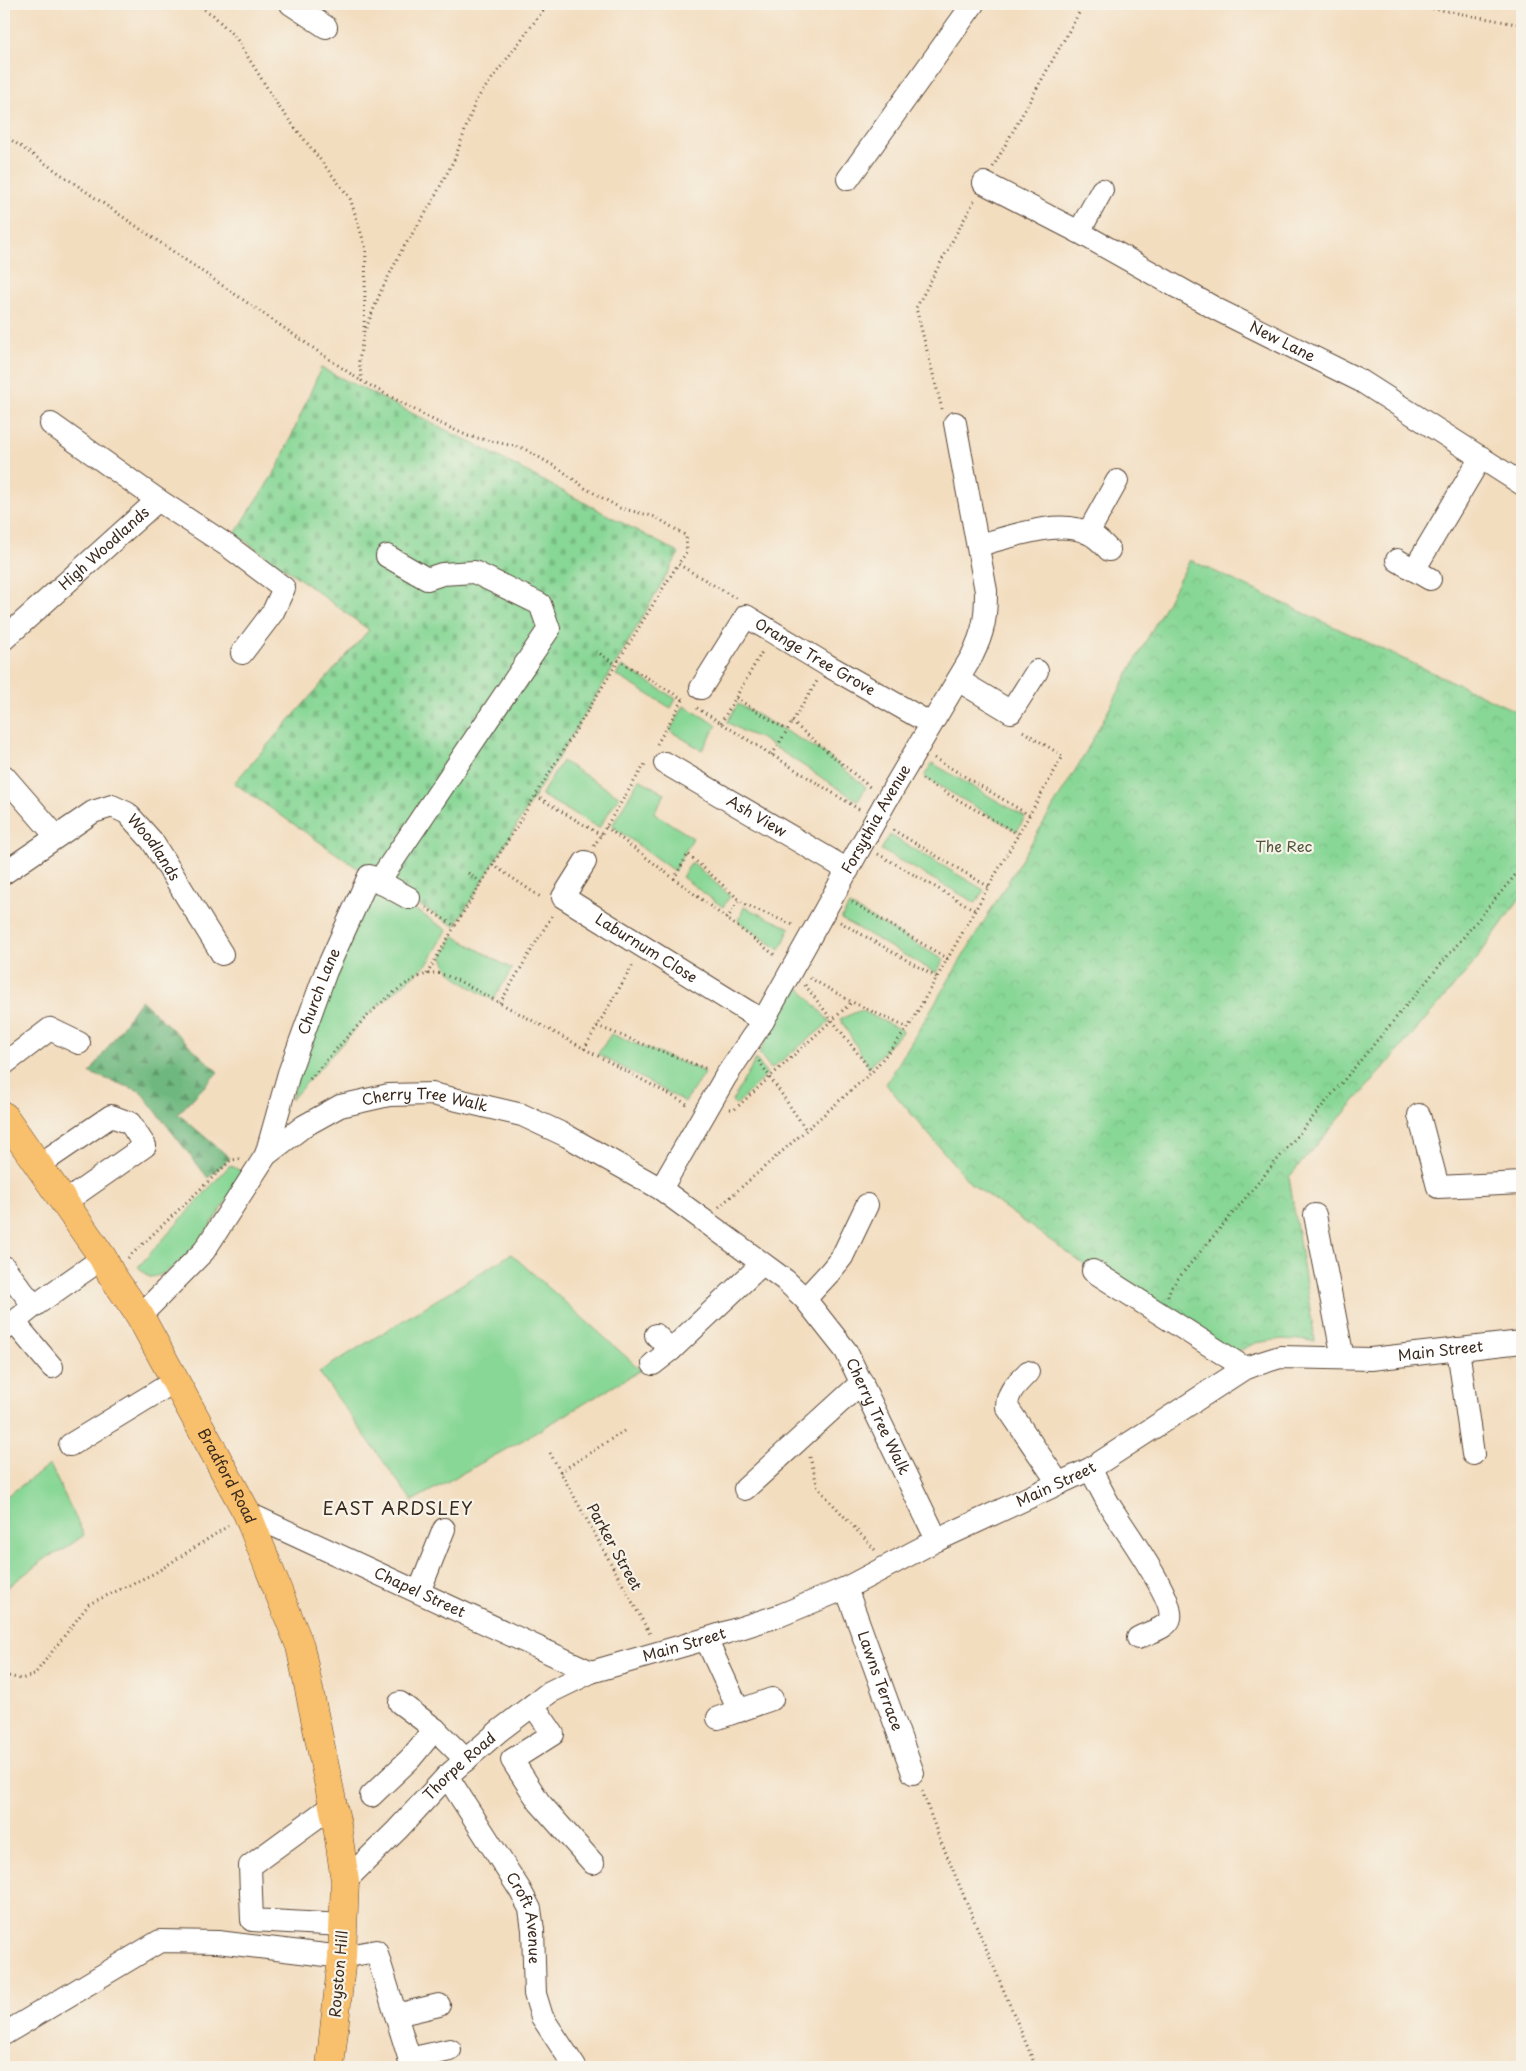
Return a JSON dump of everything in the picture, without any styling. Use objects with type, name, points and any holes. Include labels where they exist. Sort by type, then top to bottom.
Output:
[{"type":"main road","name":"Bradford Road","points":[[4,1116],[65,1202],[140,1316],[247,1513],[300,1646],[345,1881]]},
{"type":"main road","name":"Royston Hill","points":[[330,2067],[342,1957],[345,1881]]},
{"type":"street","points":[[291,4],[326,27]]},
{"type":"street","points":[[848,179],[973,4]]},
{"type":"street","name":"New Lane","points":[[984,183],[1079,232],[1218,310],[1362,381],[1522,484]]},
{"type":"street","points":[[1079,232],[1102,190]]},
{"type":"street","name":"Forsythia Avenue","points":[[660,1189],[726,1076],[762,1021],[793,968],[880,810],[958,680],[982,635],[986,615],[986,590],[955,423]]},
{"type":"street","points":[[51,424],[158,500]]},
{"type":"street","points":[[1414,570],[1481,457]]},
{"type":"street","points":[[1088,533],[1117,481]]},
{"type":"street","name":"High Woodlands","points":[[4,640],[158,500],[228,546],[284,588],[273,612],[242,653]]},
{"type":"street","points":[[978,545],[1052,527],[1073,528],[1088,533],[1109,550]]},
{"type":"street","points":[[387,556],[427,579],[442,574],[474,572],[540,604],[549,629],[379,881],[410,898]]},
{"type":"street","name":"Orange Tree Grove","points":[[701,688],[746,616],[931,724]]},
{"type":"street","points":[[958,680],[1011,712],[1037,671]]},
{"type":"street","name":"Ash View","points":[[655,757],[848,870]]},
{"type":"street","points":[[4,776],[56,836]]},
{"type":"street","name":"Woodlands","points":[[4,873],[93,812],[112,806],[127,813],[152,841],[222,954]]},
{"type":"street","points":[[560,902],[585,862]]},
{"type":"street","name":"Church Lane","points":[[266,1154],[289,1073],[326,971],[369,876],[379,881]]},
{"type":"street","name":"Laburnum Close","points":[[560,902],[643,947],[762,1021]]},
{"type":"street","points":[[4,1064],[50,1029],[79,1043]]},
{"type":"street","name":"Cherry Tree Walk","points":[[140,1316],[204,1251],[266,1154],[304,1126],[340,1106],[389,1095],[432,1094],[522,1115],[567,1136],[660,1189],[785,1280],[805,1298],[846,1350],[937,1540]]},
{"type":"street","points":[[1419,1115],[1438,1187],[1522,1183]]},
{"type":"street","points":[[39,1165],[111,1116],[130,1123],[145,1146],[65,1202]]},
{"type":"street","points":[[805,1298],[842,1257],[867,1205]]},
{"type":"street","points":[[1315,1215],[1343,1358]]},
{"type":"street","points":[[652,1364],[664,1342],[762,1264]]},
{"type":"street","points":[[52,1367],[9,1326],[34,1306],[107,1266]]},
{"type":"street","points":[[4,1267],[34,1306]]},
{"type":"street","points":[[1093,1271],[1245,1368]]},
{"type":"street","name":"Main Street","points":[[592,1672],[781,1615],[846,1588],[890,1567],[937,1540],[1090,1469],[1245,1368],[1280,1357],[1371,1359],[1522,1342]]},
{"type":"street","points":[[1458,1350],[1473,1454]]},
{"type":"street","points":[[1028,1372],[1011,1390],[1007,1398],[1007,1407],[1059,1484]]},
{"type":"street","points":[[70,1445],[175,1381]]},
{"type":"street","points":[[745,1489],[862,1382]]},
{"type":"street","points":[[1090,1469],[1168,1602],[1171,1613],[1168,1622],[1164,1626],[1138,1638]]},
{"type":"street","name":"Chapel Street","points":[[247,1513],[592,1672]]},
{"type":"street","points":[[418,1592],[444,1529]]},
{"type":"street","name":"Lawns Terrace","points":[[846,1588],[913,1773]]},
{"type":"street","points":[[706,1639],[729,1715],[772,1699]]},
{"type":"street","name":"Thorpe Road","points":[[345,1881],[448,1776],[499,1731],[550,1692],[592,1672]]},
{"type":"street","points":[[400,1703],[435,1729],[466,1760]]},
{"type":"street","points":[[533,1705],[554,1734],[512,1760],[539,1802],[593,1863]]},
{"type":"street","points":[[370,1796],[410,1759],[435,1729]]},
{"type":"street","name":"Croft Avenue","points":[[448,1776],[530,1909],[533,1930],[535,1987],[542,2017],[575,2067]]},
{"type":"street","points":[[332,1806],[250,1866],[252,1920],[343,1925]]},
{"type":"street","points":[[4,2034],[160,1941],[218,1942],[342,1957],[376,1950],[411,2063],[450,2050]]},
{"type":"street","points":[[396,2015],[439,2005]]},
{"type":"path","points":[[196,4],[213,15],[236,38],[279,107],[350,198],[366,249],[364,330],[359,361],[362,381]]},
{"type":"path","points":[[364,330],[381,290],[402,250],[430,206],[455,158],[476,100],[548,4]]},
{"type":"path","points":[[955,423],[944,421],[916,308],[1084,4]]},
{"type":"path","points":[[1408,4],[1522,25]]},
{"type":"path","points":[[4,135],[362,381],[435,421],[468,436],[524,448],[562,470],[585,488],[620,508],[656,517],[686,536],[687,552],[616,662],[427,974]]},
{"type":"path","points":[[678,564],[742,602],[746,616]]},
{"type":"path","points":[[721,723],[774,632]]},
{"type":"path","points":[[596,651],[682,699],[772,755],[880,810],[989,887]]},
{"type":"path","points":[[772,755],[827,665]]},
{"type":"path","points":[[585,862],[606,827],[655,757],[682,699],[701,688]]},
{"type":"path","points":[[736,698],[787,730]]},
{"type":"path","points":[[792,722],[880,810]]},
{"type":"path","points":[[704,1221],[872,1072],[908,1028],[1063,756],[1021,730]]},
{"type":"path","points":[[916,748],[1029,815]]},
{"type":"path","points":[[904,769],[1018,834]]},
{"type":"path","points":[[536,796],[602,834]]},
{"type":"path","points":[[606,827],[793,968],[852,1002],[908,1028]]},
{"type":"path","points":[[861,845],[976,910]]},
{"type":"path","points":[[674,879],[688,854],[744,904],[812,933]]},
{"type":"path","points":[[493,865],[560,902],[500,1004]]},
{"type":"path","points":[[1159,1314],[1171,1287],[1522,867]]},
{"type":"path","points":[[468,873],[482,883]]},
{"type":"path","points":[[836,892],[948,959]]},
{"type":"path","points":[[410,898],[456,926]]},
{"type":"path","points":[[727,919],[739,900]]},
{"type":"path","points":[[824,913],[938,978]]},
{"type":"path","points":[[584,1049],[643,947]]},
{"type":"path","points":[[793,968],[872,1072]]},
{"type":"path","points":[[304,1086],[369,1014],[393,993],[427,974],[446,975],[704,1114],[735,1109],[852,1002]]},
{"type":"path","points":[[597,1026],[726,1076]]},
{"type":"path","points":[[747,1044],[807,1131]]},
{"type":"path","points":[[107,1266],[231,1160],[266,1154]]},
{"type":"path","points":[[560,1472],[627,1429]]},
{"type":"path","points":[[804,1435],[818,1488],[890,1567]]},
{"type":"path","name":"Parker Street","points":[[550,1453],[660,1651]]},
{"type":"path","points":[[4,1675],[21,1679],[34,1675],[89,1604],[155,1573],[247,1513]]},
{"type":"path","points":[[913,1773],[919,1782],[937,1832],[1036,2067]]},
{"type":"green space","points":[[321,368],[480,447],[679,553],[618,660],[455,926],[369,876],[234,783],[369,630],[235,534],[278,467]]},
{"type":"green space","name":"The Rec","points":[[1190,560],[1522,714],[1522,895],[1474,963],[1289,1177],[1315,1341],[1283,1339],[1255,1343],[1227,1357],[1093,1271],[970,1183],[886,1084],[1082,759]]},
{"type":"green space","points":[[622,666],[676,699],[671,708],[616,675]]},
{"type":"green space","points":[[738,704],[824,753],[866,787],[858,801],[762,739],[744,732],[727,722]]},
{"type":"green space","points":[[684,706],[717,725],[702,750],[670,731]]},
{"type":"green space","points":[[562,761],[619,796],[599,828],[541,795]]},
{"type":"green space","points":[[932,763],[1025,817],[1017,831],[924,777]]},
{"type":"green space","points":[[639,779],[665,794],[654,813],[693,838],[674,871],[612,826]]},
{"type":"green space","points":[[890,835],[984,890],[976,903],[881,850]]},
{"type":"green space","points":[[692,862],[730,896],[723,907],[682,877]]},
{"type":"green space","points":[[376,885],[447,930],[428,963],[369,1014],[291,1100],[329,981]]},
{"type":"green space","points":[[849,905],[944,960],[936,973],[841,919]]},
{"type":"green space","points":[[744,907],[790,928],[780,950],[738,921]]},
{"type":"green space","points":[[454,936],[512,969],[493,1000],[463,983],[450,971],[443,956]]},
{"type":"green space","points":[[797,985],[830,1022],[771,1069],[759,1053]]},
{"type":"green space","points":[[141,1000],[218,1072],[178,1114],[230,1158],[208,1178],[140,1091],[90,1073]]},
{"type":"green space","points":[[861,1010],[903,1031],[869,1067],[840,1019]]},
{"type":"green space","points":[[611,1034],[705,1072],[685,1102],[598,1054]]},
{"type":"green space","points":[[756,1059],[767,1074],[736,1105],[732,1101]]},
{"type":"green space","points":[[230,1165],[244,1173],[203,1236],[176,1265],[162,1274],[149,1277],[138,1267]]},
{"type":"green space","points":[[511,1254],[641,1370],[523,1440],[412,1501],[319,1372]]},
{"type":"green space","points":[[50,1465],[84,1535],[62,1551],[49,1556],[5,1589],[4,1498]]},
{"type":"district","name":"EAST ARDSLEY","points":[[398,1509]]}]
